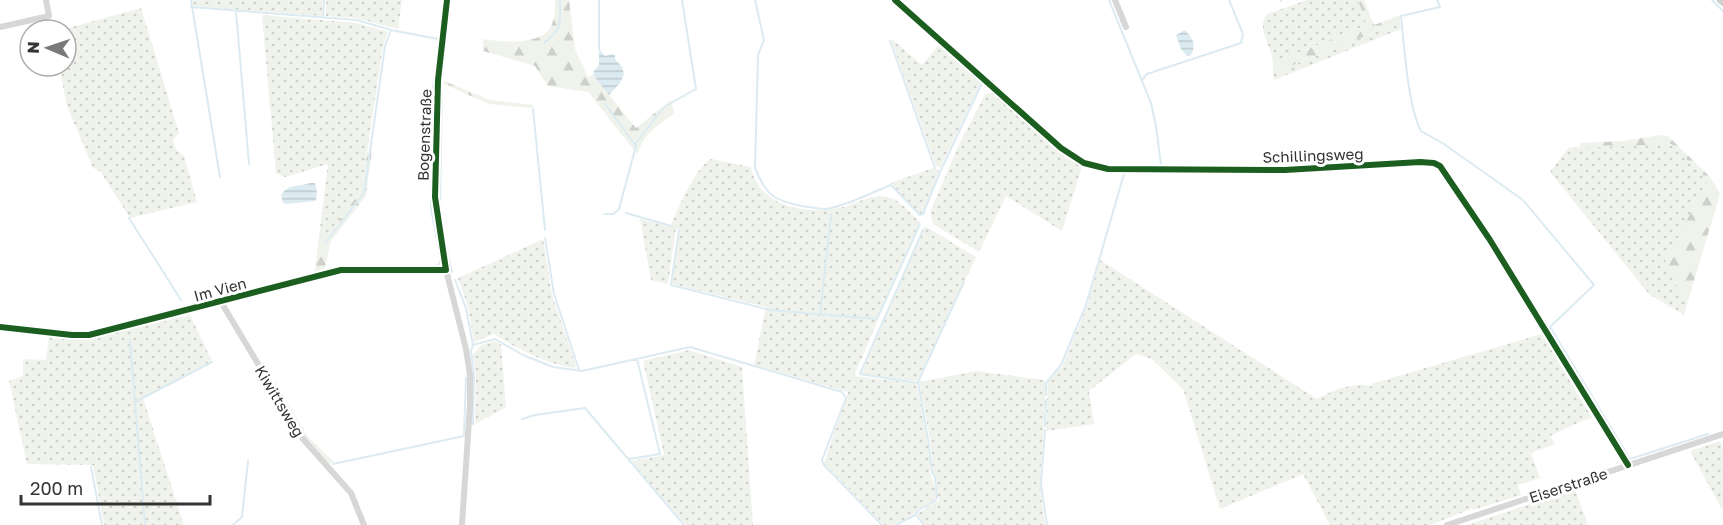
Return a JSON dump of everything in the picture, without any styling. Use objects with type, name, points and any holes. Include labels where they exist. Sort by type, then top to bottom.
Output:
[{"type":"street","points":[[0,27],[49,16],[46,0]]},
{"type":"street","name":"Bogenstraße","points":[[447,0],[438,80],[435,197],[446,270],[466,349],[470,375],[462,525]]},
{"type":"street","name":"Schillingsweg","points":[[895,0],[1061,148],[1076,159],[1094,167],[1136,171],[1286,170],[1420,162],[1440,166],[1491,240],[1628,465]]},
{"type":"street","points":[[1115,0],[1126,27]]},
{"type":"street","name":"Im Vien","points":[[0,327],[89,335],[341,270],[446,270]]},
{"type":"street","name":"Kiwittsweg","points":[[222,301],[303,439],[351,493],[364,525]]},
{"type":"street","name":"Eiserstraße","points":[[1447,525],[1723,434]]},
{"type":"green space","points":[[192,0],[323,0],[322,16],[193,6]]},
{"type":"green space","points":[[326,0],[402,0],[398,29],[357,18],[326,16]]},
{"type":"green space","points":[[555,0],[569,0],[575,49],[588,77],[593,75],[636,128],[671,100],[674,114],[652,131],[637,154],[588,92],[548,86],[535,66],[483,51],[483,39],[507,42],[525,41],[547,32],[553,21]]},
{"type":"green space","points":[[1307,0],[1358,0],[1367,25],[1273,63],[1263,26],[1267,14]]},
{"type":"green space","points":[[1358,0],[1364,0],[1374,25],[1400,15],[1400,22],[1273,73],[1273,63],[1367,25]]},
{"type":"green space","points":[[141,8],[179,133],[173,140],[176,150],[184,156],[197,202],[130,218],[100,171],[93,168],[67,106],[61,78],[78,78],[78,25]]},
{"type":"green space","points":[[262,15],[357,23],[388,32],[383,46],[361,191],[326,237],[319,236],[328,164],[285,177],[276,173]]},
{"type":"green space","points":[[1400,22],[1401,29],[1274,80],[1273,73]]},
{"type":"green space","points":[[891,40],[922,65],[939,45],[981,83],[940,168],[936,166]]},
{"type":"green space","points":[[444,81],[490,100],[534,105],[532,108],[489,104],[444,84]]},
{"type":"green space","points":[[993,93],[1058,151],[1082,167],[1062,231],[1006,196],[979,252],[933,224],[930,212],[959,145],[985,94]]},
{"type":"green space","points":[[1668,136],[1711,178],[1720,194],[1688,301],[1663,266],[1708,180],[1671,144],[1580,148],[1580,143],[1623,141]]},
{"type":"green space","points":[[1666,143],[1675,147],[1709,180],[1664,266],[1688,301],[1684,315],[1649,294],[1550,172],[1568,148]]},
{"type":"green space","points":[[372,150],[366,196],[331,241],[325,268],[315,271],[319,236],[326,237],[361,191],[367,152]]},
{"type":"green space","points":[[711,159],[751,167],[756,181],[764,192],[789,206],[803,209],[833,209],[871,197],[882,196],[901,203],[920,222],[877,317],[878,320],[854,376],[914,383],[917,386],[930,453],[930,472],[937,496],[911,516],[894,524],[884,525],[824,463],[848,392],[754,365],[766,307],[672,284],[680,229],[676,229],[668,284],[651,280],[640,219],[670,227],[693,180]]},
{"type":"green space","points":[[933,168],[939,170],[923,213],[920,214],[891,183]]},
{"type":"green space","points":[[925,226],[976,257],[917,381],[863,375],[862,373]]},
{"type":"green space","points":[[543,239],[552,295],[576,366],[574,368],[552,363],[533,355],[494,334],[474,342],[468,307],[458,278]]},
{"type":"green space","points":[[1100,260],[1317,399],[1352,386],[1374,387],[1371,384],[1542,334],[1592,418],[1550,436],[1555,444],[1531,453],[1540,478],[1518,485],[1521,495],[1471,509],[1430,525],[1330,525],[1303,474],[1220,509],[1183,389],[1152,359],[1136,354],[1089,391],[1094,424],[1046,431],[1048,381],[1062,367],[1087,306]]},
{"type":"green space","points":[[190,315],[212,361],[143,398],[184,525],[104,525],[93,465],[27,464],[9,381],[23,376],[23,359],[46,360],[49,336],[72,339],[91,338]]},
{"type":"green space","points":[[494,341],[501,344],[506,407],[475,424],[476,375],[473,355],[480,346]]},
{"type":"green space","points":[[689,350],[742,367],[753,525],[686,525],[631,461],[664,455],[643,361]]},
{"type":"green space","points":[[976,371],[1045,380],[1040,485],[1045,525],[925,525],[917,514],[939,500],[919,382]]},
{"type":"green space","points":[[275,381],[308,437],[334,462],[328,464],[304,439],[271,383]]},
{"type":"green space","points":[[1720,441],[1723,450],[1723,511],[1690,451]]},
{"type":"green space","points":[[1575,489],[1588,525],[1467,525]]},
{"type":"shaded area","points":[[1185,30],[1194,44],[1191,55],[1187,56],[1181,49],[1176,35]]},
{"type":"shaded area","points":[[599,49],[605,56],[615,55],[624,74],[620,83],[609,95],[593,75],[599,65]]},
{"type":"shaded area","points":[[310,183],[316,185],[315,201],[283,203],[281,195],[284,191],[294,186]]},
{"type":"waterway","points":[[191,0],[220,177]]},
{"type":"waterway","points":[[323,18],[324,0]]},
{"type":"waterway","points":[[433,268],[439,264],[441,259],[431,209],[431,193],[433,87],[444,0]]},
{"type":"waterway","points":[[544,43],[555,33],[559,25],[560,0]]},
{"type":"waterway","points":[[599,0],[599,49]]},
{"type":"waterway","points":[[636,143],[664,107],[696,89],[682,0]]},
{"type":"waterway","points":[[755,0],[764,40],[758,55],[755,168],[767,191],[778,199],[792,204],[819,209],[833,208],[891,185],[920,215],[923,214],[982,83],[940,45]]},
{"type":"waterway","points":[[1109,0],[1151,103],[1160,167]]},
{"type":"waterway","points":[[1142,80],[1147,74],[1241,43],[1243,34],[1229,0]]},
{"type":"waterway","points":[[1437,0],[1440,7],[1401,16],[1410,92],[1421,131],[1444,144],[1523,200],[1594,285],[1550,327],[1630,459],[1708,434]]},
{"type":"waterway","points":[[1712,0],[1723,11]]},
{"type":"waterway","points":[[191,7],[357,20],[391,30],[438,39]]},
{"type":"waterway","points":[[236,11],[249,164]]},
{"type":"waterway","points":[[326,242],[364,193],[385,46],[391,30]]},
{"type":"waterway","points":[[890,41],[935,168]]},
{"type":"waterway","points":[[440,209],[442,82],[446,45]]},
{"type":"waterway","points":[[605,104],[636,146],[619,209],[613,214],[605,214]]},
{"type":"waterway","points":[[533,109],[545,230]]},
{"type":"waterway","points":[[1128,167],[1154,167]]},
{"type":"waterway","points":[[1046,395],[1046,383],[1061,365],[1086,305],[1124,174]]},
{"type":"waterway","points":[[626,213],[671,226]]},
{"type":"waterway","points":[[820,315],[831,215]]},
{"type":"waterway","points":[[129,218],[181,300]]},
{"type":"waterway","points":[[679,230],[671,285],[770,310],[877,319],[920,224]]},
{"type":"waterway","points":[[918,383],[860,374],[923,230]]},
{"type":"waterway","points":[[443,233],[452,272]]},
{"type":"waterway","points":[[545,238],[554,294],[579,370]]},
{"type":"waterway","points":[[186,306],[341,266],[388,267]]},
{"type":"waterway","points":[[455,280],[466,308],[473,345],[495,339],[523,355],[553,367],[582,371],[690,347],[842,392],[846,398],[822,460],[823,464],[882,525]]},
{"type":"waterway","points":[[896,525],[915,515],[919,510],[935,501],[937,497],[918,382],[964,282]]},
{"type":"waterway","points":[[0,323],[90,331],[178,308]]},
{"type":"waterway","points":[[130,340],[145,525]]},
{"type":"waterway","points":[[473,345],[471,351],[474,374],[473,424]]},
{"type":"waterway","points":[[629,459],[660,454],[637,359]]},
{"type":"waterway","points":[[135,402],[212,362]]},
{"type":"waterway","points":[[333,464],[464,436],[466,378]]},
{"type":"waterway","points":[[1045,426],[1046,400]]},
{"type":"waterway","points":[[522,419],[585,408],[684,525]]},
{"type":"waterway","points":[[1045,430],[1041,484],[1047,525]]},
{"type":"waterway","points":[[233,525],[242,517],[248,461]]},
{"type":"waterway","points":[[91,467],[102,525]]},
{"type":"waterway","points":[[916,515],[924,525]]},
{"type":"cycle path","points":[[0,327],[89,335],[341,270],[446,270],[435,197],[438,80],[447,0]]},
{"type":"cycle path","points":[[895,0],[1061,148],[1084,163],[1108,169],[1285,170],[1420,162],[1440,166],[1490,240],[1628,465]]}]
